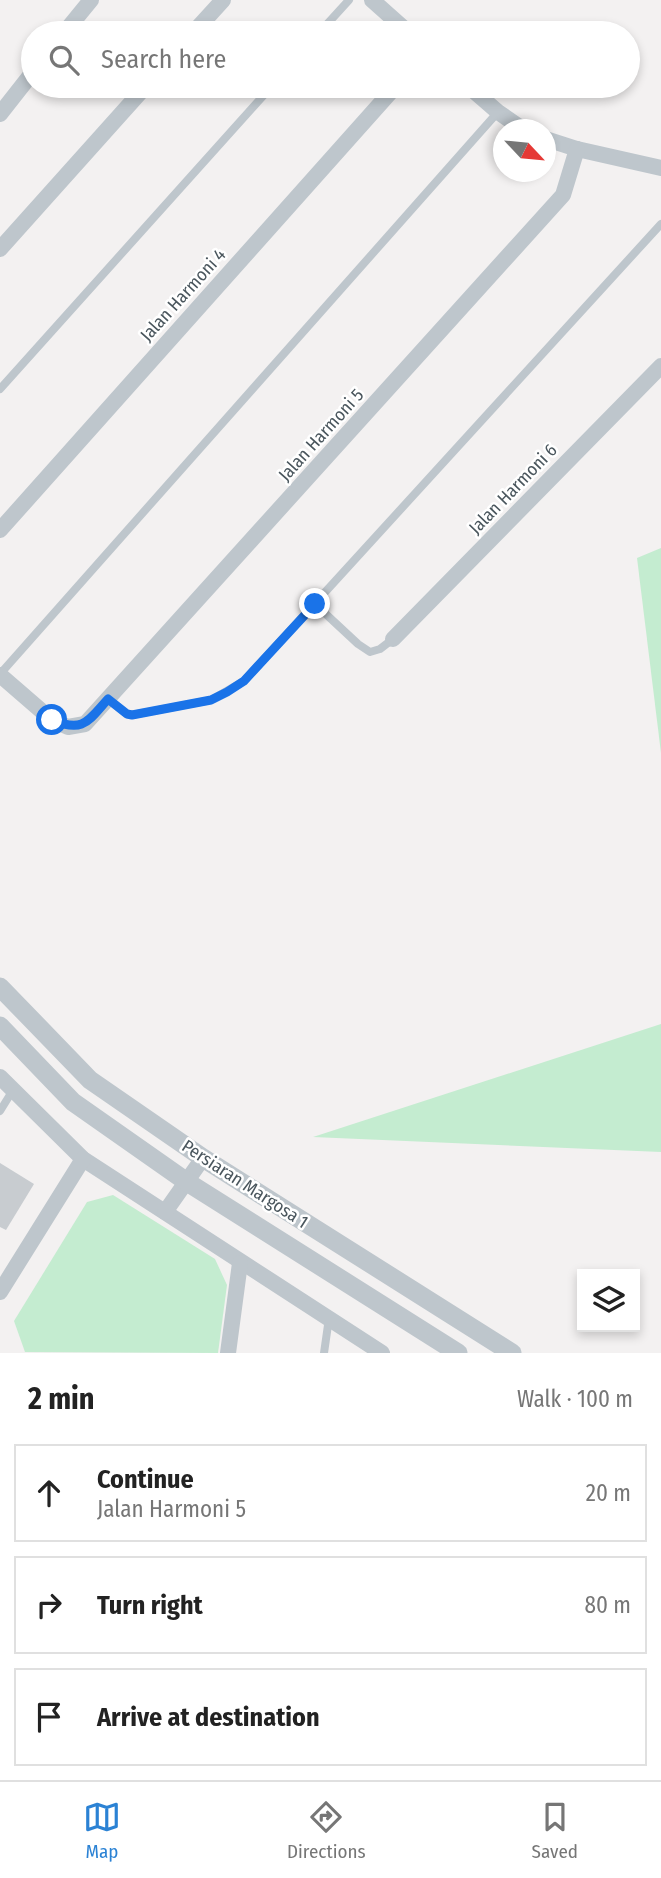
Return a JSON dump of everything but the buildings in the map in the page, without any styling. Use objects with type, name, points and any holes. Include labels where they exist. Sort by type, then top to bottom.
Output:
[{"type":"street","points":[[74,21],[91,0]]},
{"type":"street","points":[[204,21],[223,0]]},
{"type":"street","points":[[372,0],[396,21]]},
{"type":"street","points":[[0,114],[21,87]]},
{"type":"street","points":[[0,248],[135,98]]},
{"type":"street","name":"Jalan Harmoni 4","points":[[0,530],[385,98]]},
{"type":"street","points":[[482,98],[508,119]]},
{"type":"street","points":[[556,142],[661,168]]},
{"type":"street","name":"Jalan Harmoni 5","points":[[0,675],[52,720],[68,727],[85,724],[564,195],[577,149]]},
{"type":"street","name":"Jalan Harmoni 6","points":[[393,639],[661,366]]},
{"type":"street","name":"Persiaran Margosa 1","points":[[0,987],[90,1080],[203,1157],[512,1353]]},
{"type":"street","name":"Persiaran Margosa 1","points":[[0,1026],[73,1102],[187,1182],[458,1353]]},
{"type":"street","points":[[0,1077],[83,1159],[382,1353]]},
{"type":"street","points":[[165,1212],[203,1157]]},
{"type":"street","points":[[0,1292],[83,1159]]},
{"type":"street","points":[[228,1353],[240,1263]]},
{"type":"lane","points":[[330,21],[349,0]]},
{"type":"lane","points":[[0,389],[261,98]]},
{"type":"lane","points":[[0,675],[498,112]]},
{"type":"lane","points":[[108,699],[132,715],[211,700],[244,681],[661,224]]},
{"type":"lane","points":[[315,604],[370,652],[380,649],[393,639]]},
{"type":"lane","points":[[0,1111],[13,1090]]},
{"type":"lane","points":[[324,1353],[329,1318]]},
{"type":"green space","points":[[661,548],[661,753],[637,558]]},
{"type":"green space","points":[[661,1024],[661,1152],[313,1137]]},
{"type":"green space","points":[[113,1195],[215,1259],[227,1285],[218,1353],[25,1352],[14,1321],[87,1202]]},
{"type":"route","points":[[52,720],[68,727],[85,724],[108,699],[132,715],[211,700],[244,681],[315,604]]}]
